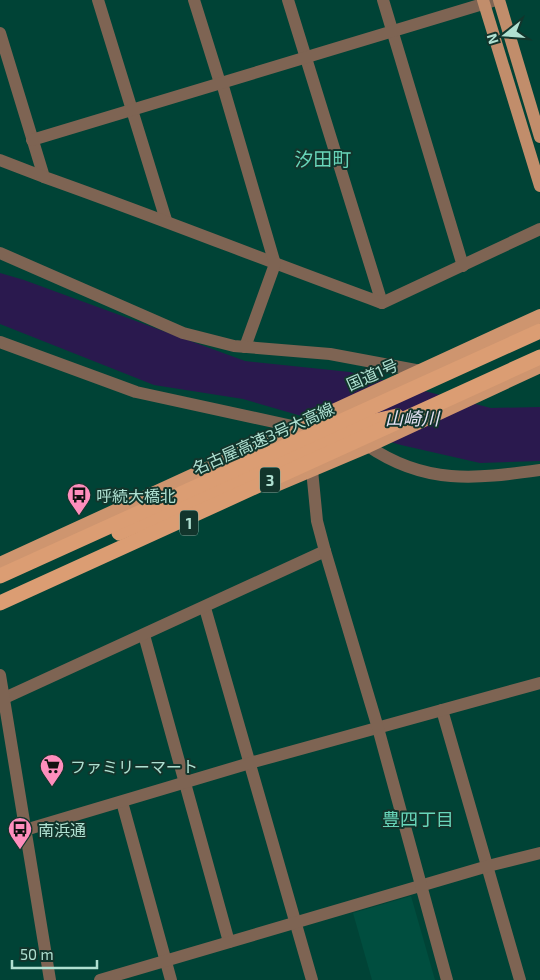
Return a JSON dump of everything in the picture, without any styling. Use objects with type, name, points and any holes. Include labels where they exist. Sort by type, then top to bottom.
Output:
[{"type":"highway","name":"国道1号","points":[[0,564],[540,316]]},
{"type":"highway","name":"名古屋高速3号大高線","points":[[0,576],[540,331]]},
{"type":"highway","name":"3","points":[[0,604],[540,358]]},
{"type":"highway","name":"1","points":[[0,604],[373,444],[540,366]]},
{"type":"highway","points":[[0,587],[375,421],[432,407]]},
{"type":"main road","points":[[491,1],[540,137]]},
{"type":"main road","points":[[491,1],[540,186]]},
{"type":"street","points":[[98,0],[166,220]]},
{"type":"street","points":[[194,0],[275,264],[245,347]]},
{"type":"street","points":[[288,0],[382,303]]},
{"type":"street","points":[[382,0],[463,266]]},
{"type":"street","points":[[32,140],[491,1]]},
{"type":"street","points":[[0,33],[44,177]]},
{"type":"street","points":[[0,160],[166,220],[275,264],[382,303],[540,229]]},
{"type":"street","points":[[0,253],[184,332],[245,347],[330,354],[422,371]]},
{"type":"street","points":[[0,342],[136,392],[302,425]]},
{"type":"street","points":[[373,444],[411,470],[434,475],[487,477],[540,470]]},
{"type":"street","points":[[312,470],[317,521],[378,728],[447,980]]},
{"type":"street","points":[[2,699],[144,636],[325,551]]},
{"type":"street","points":[[205,608],[312,980]]},
{"type":"street","points":[[144,636],[229,942]]},
{"type":"street","points":[[0,675],[2,699],[26,830],[50,980]]},
{"type":"street","points":[[26,830],[250,763],[540,683]]},
{"type":"street","points":[[442,710],[520,980]]},
{"type":"street","points":[[122,802],[171,980]]},
{"type":"street","points":[[100,980],[488,866],[540,853]]},
{"type":"shaded area","points":[[411,896],[435,980],[372,980],[353,913]]},
{"type":"water","name":"山崎川","points":[[0,273],[24,280],[245,361],[350,372],[491,408],[540,407],[540,461],[480,463],[401,445],[243,399],[154,385],[0,324]]},
{"type":"place","name":"呼続大橋北","points":[[79,516]]},
{"type":"place","name":"ファミリーマート","points":[[52,787]]},
{"type":"place","name":"南浜通","points":[[20,850]]},
{"type":"district","name":"汐田町","points":[[323,158]]},
{"type":"district","name":"豊四丁目","points":[[418,819]]}]
